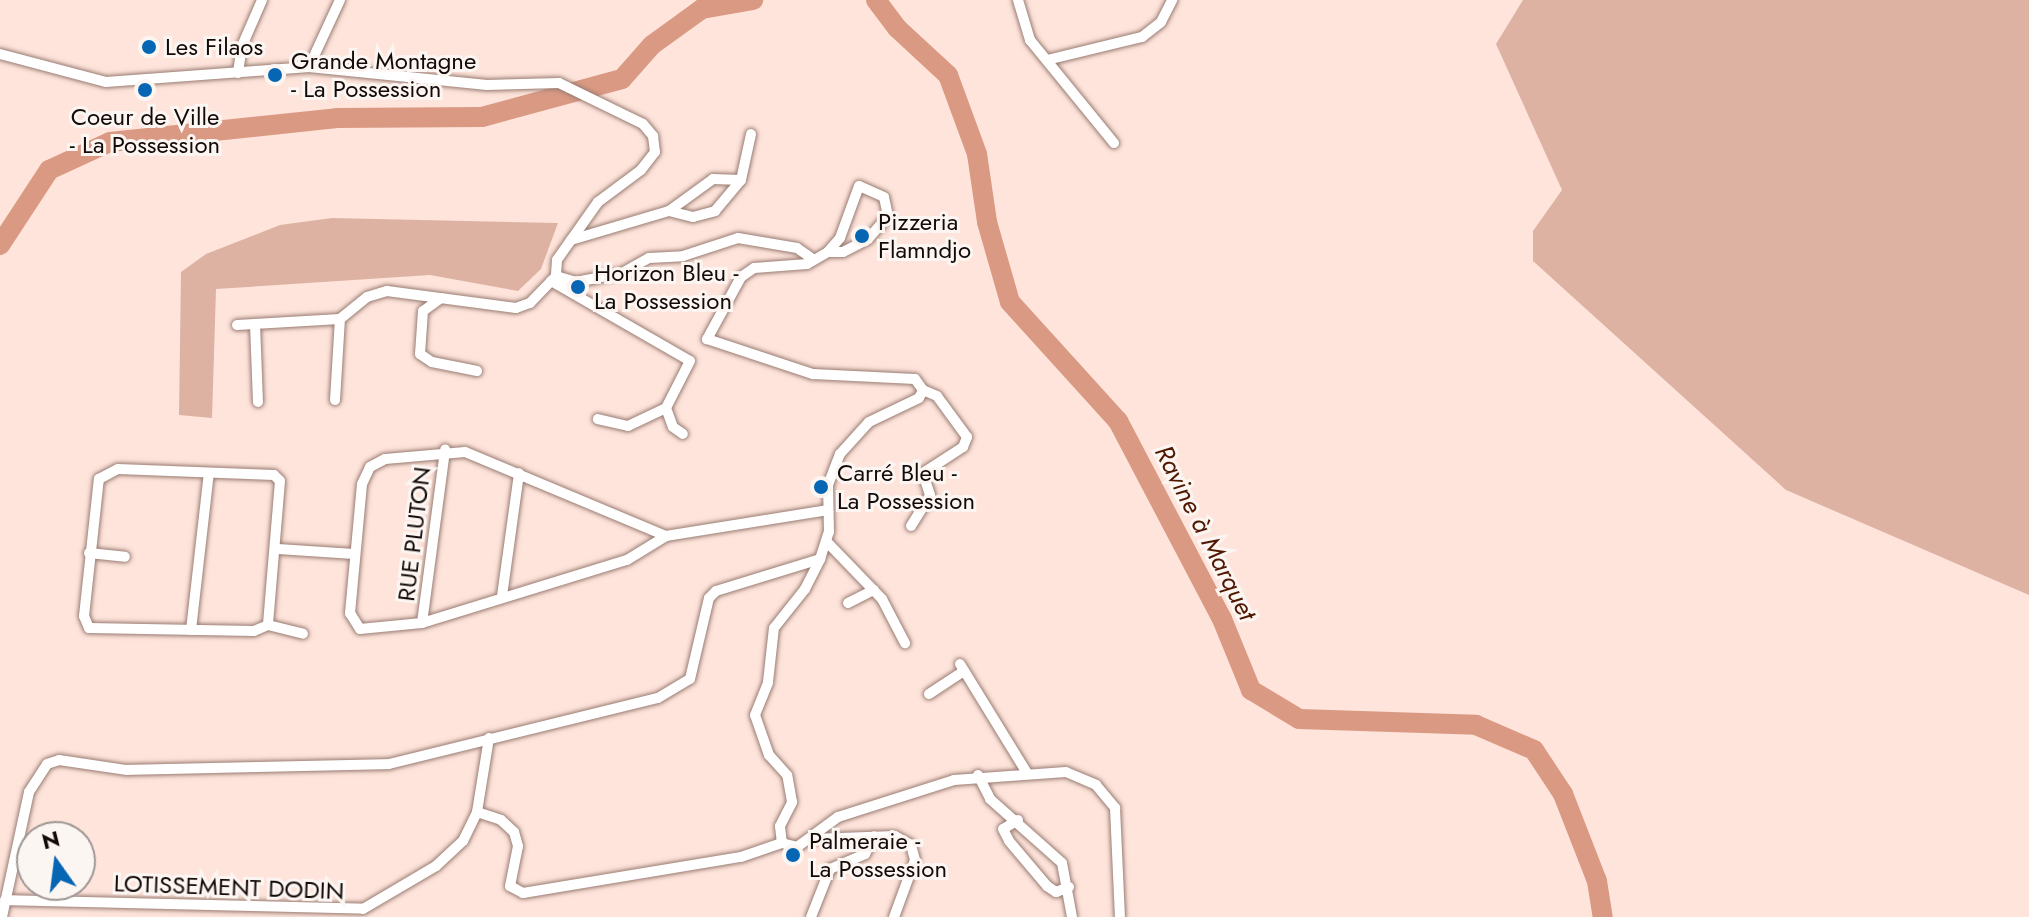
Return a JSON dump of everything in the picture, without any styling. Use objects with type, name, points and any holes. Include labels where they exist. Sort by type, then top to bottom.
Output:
[{"type":"street","points":[[238,73],[242,46],[262,0]]},
{"type":"street","points":[[309,67],[340,0]]},
{"type":"street","points":[[1018,0],[1030,40],[1114,143]]},
{"type":"street","points":[[1047,60],[1142,37],[1161,22],[1172,0]]},
{"type":"street","points":[[0,54],[106,82],[309,67],[487,85],[559,83],[643,124],[653,136],[655,152],[641,170],[598,202],[555,265],[554,279],[530,303],[516,308],[376,293],[340,319],[237,325]]},
{"type":"street","points":[[669,211],[704,216],[721,205],[741,180],[751,134]]},
{"type":"street","points":[[571,240],[669,211],[713,179],[741,180]]},
{"type":"street","points":[[828,252],[843,252],[868,239],[888,216],[884,197],[859,186],[840,238],[828,252],[813,259],[754,268],[741,277],[707,339],[813,374],[915,379],[923,390],[937,396],[967,437],[963,447],[923,473],[930,495],[911,526]]},
{"type":"street","points":[[554,279],[576,282],[622,273],[649,258],[683,256],[738,238],[797,248],[813,259]]},
{"type":"street","points":[[554,279],[686,356],[687,371],[666,408],[628,426],[598,419]]},
{"type":"street","points":[[441,298],[423,311],[420,354],[432,362],[477,371]]},
{"type":"street","points":[[335,400],[340,319]]},
{"type":"street","points":[[255,324],[258,402]]},
{"type":"street","points":[[782,843],[780,826],[792,802],[787,775],[769,755],[755,715],[768,682],[774,628],[805,589],[820,559],[826,541],[828,485],[840,454],[869,422],[919,398],[923,390]]},
{"type":"street","points":[[666,408],[673,427],[683,434]]},
{"type":"street","points":[[666,536],[519,473],[445,450],[385,459],[370,467],[362,484],[350,613],[354,624],[379,629],[422,623],[627,560],[666,536],[828,510]]},
{"type":"street","name":"RUE PLUTON","points":[[422,623],[445,450]]},
{"type":"street","points":[[105,473],[274,475],[280,481],[278,549],[268,625],[262,630],[89,628],[84,616],[99,479],[105,473]]},
{"type":"street","points":[[191,630],[209,473]]},
{"type":"street","points":[[502,596],[519,473]]},
{"type":"street","points":[[826,541],[874,590],[905,643]]},
{"type":"street","points":[[278,549],[354,554]]},
{"type":"street","points":[[89,553],[125,557]]},
{"type":"street","points":[[2,917],[29,792],[47,764],[59,760],[127,770],[389,764],[677,690],[690,679],[709,598],[716,591],[820,559]]},
{"type":"street","points":[[848,603],[874,590]]},
{"type":"street","points":[[268,625],[275,631],[303,634]]},
{"type":"street","points":[[929,694],[962,668],[1027,773]]},
{"type":"street","name":"LOTISSEMENT DODIN","points":[[5,900],[349,912],[377,902],[436,866],[463,841],[477,812],[489,738]]},
{"type":"street","points":[[477,812],[501,820],[514,832],[518,846],[510,886],[523,893],[741,857],[782,843],[797,847],[812,839],[827,823],[854,810],[978,775],[1066,772],[1088,779],[1110,799],[1120,832],[1120,917]]},
{"type":"street","points":[[978,775],[990,799],[1018,820],[1062,863],[1069,887],[1072,917]]},
{"type":"street","points":[[1018,820],[1003,829],[1009,841],[1047,886],[1056,892],[1069,887]]},
{"type":"street","points":[[812,839],[874,836],[905,839],[914,853],[894,917]]},
{"type":"street","points":[[811,917],[830,869],[865,854],[874,836]]},
{"type":"shaded area","points":[[1523,0],[2029,0],[2029,595],[1786,490],[1533,261],[1533,231],[1562,190],[1496,44]]},
{"type":"shaded area","points":[[332,218],[558,223],[541,269],[518,291],[430,275],[216,289],[212,418],[179,415],[181,272],[206,254],[280,225]]},
{"type":"waterway","name":"Ravine à Marquet","points":[[0,245],[49,170],[110,142],[337,118],[482,117],[622,79],[652,45],[702,9],[753,0]]},
{"type":"waterway","name":"Ravine à Marquet","points":[[876,0],[897,28],[948,75],[977,154],[987,222],[1010,302],[1118,421],[1222,619],[1251,690],[1299,719],[1476,725],[1534,750],[1563,794],[1597,881],[1603,917]]},
{"type":"place","name":"Les Filaos","points":[[149,47]]},
{"type":"place","name":"Grande Montagne - La Possession","points":[[275,75]]},
{"type":"place","name":"Coeur de Ville - La Possession","points":[[145,90]]},
{"type":"place","name":"Pizzeria Flamndjo","points":[[862,236]]},
{"type":"place","name":"Horizon Bleu - La Possession","points":[[578,287]]},
{"type":"place","name":"Carré Bleu - La Possession","points":[[821,487]]},
{"type":"place","name":"Palmeraie - La Possession","points":[[793,855]]}]
